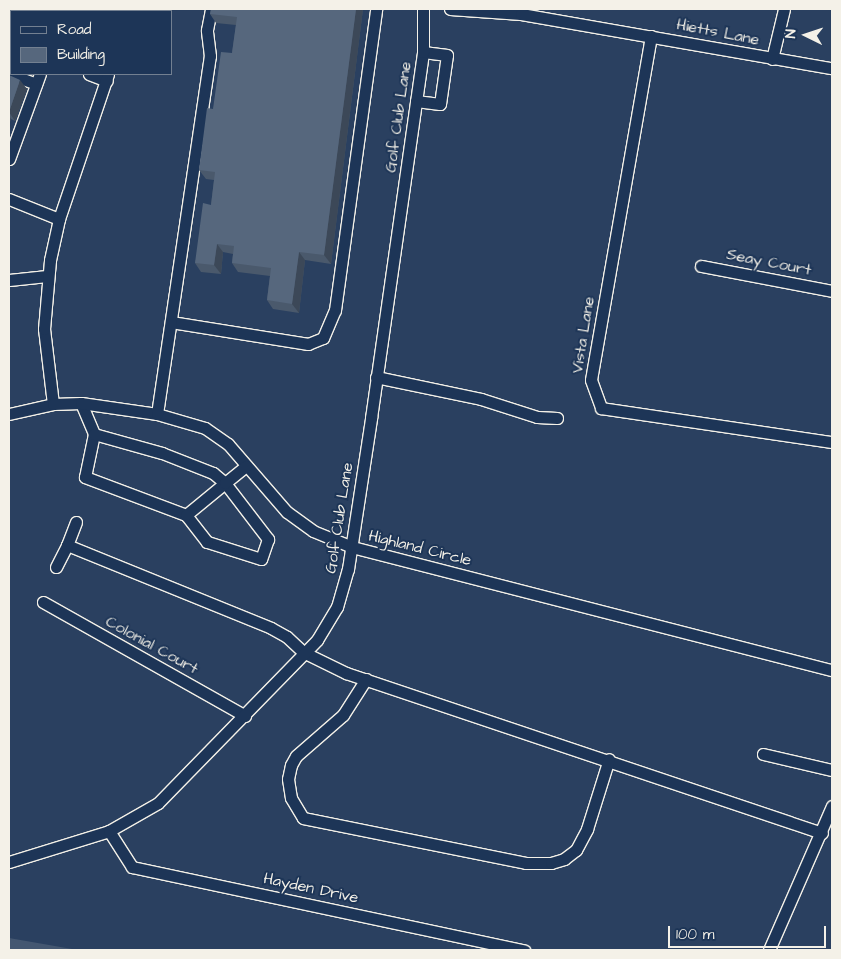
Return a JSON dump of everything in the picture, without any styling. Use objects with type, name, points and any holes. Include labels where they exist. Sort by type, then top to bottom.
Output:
[{"type":"street","points":[[157,414],[210,56],[207,30],[210,9]]},
{"type":"street","points":[[171,322],[308,344],[323,338],[335,310],[376,9]]},
{"type":"street","name":"Golf Club Lane","points":[[9,862],[109,831],[143,813],[173,791],[303,652],[317,640],[337,608],[352,547],[423,52],[423,9]]},
{"type":"street","name":"Hietts Lane","points":[[450,9],[521,14],[832,68]]},
{"type":"street","points":[[772,59],[784,9]]},
{"type":"street","name":"Vista Lane","points":[[652,36],[591,380],[601,408],[832,442]]},
{"type":"street","points":[[416,101],[440,104],[447,55],[423,52]]},
{"type":"street","points":[[9,159],[38,79],[15,75]]},
{"type":"street","points":[[53,404],[44,330],[48,276],[59,219],[108,77],[95,75]]},
{"type":"street","points":[[9,199],[59,219]]},
{"type":"street","name":"Seay Court","points":[[700,266],[832,291]]},
{"type":"street","points":[[9,280],[48,276]]},
{"type":"street","points":[[376,377],[481,398],[537,417],[557,418]]},
{"type":"street","points":[[81,402],[94,434],[86,478],[186,515],[207,542],[261,559],[268,539],[225,483],[213,473],[162,453],[94,434]]},
{"type":"street","name":"Highland Circle","points":[[9,414],[53,404],[81,402],[157,414],[206,428],[228,444],[287,512],[313,530],[352,547],[832,670]]},
{"type":"street","points":[[186,515],[246,466]]},
{"type":"street","points":[[56,567],[76,522]]},
{"type":"street","points":[[67,545],[271,628],[287,637],[303,652],[366,679],[822,832]]},
{"type":"street","name":"Colonial Court","points":[[43,602],[245,716]]},
{"type":"street","points":[[366,679],[343,715],[296,756],[291,766],[288,779],[291,798],[302,818],[526,863],[551,863],[564,859],[576,850],[587,829],[609,759]]},
{"type":"street","points":[[764,754],[832,770]]},
{"type":"street","points":[[769,950],[832,806]]},
{"type":"street","name":"Hayden Drive","points":[[109,831],[132,867],[524,950]]},
{"type":"shaded area","points":[[9,938],[72,949],[80,950],[9,950]]},
{"type":"building","points":[[211,9],[356,9],[324,255],[299,252],[292,304],[267,300],[271,268],[232,263],[234,246],[217,244],[214,265],[195,263],[203,203],[211,205],[215,172],[199,170],[207,108],[213,109],[221,52],[232,53],[237,17],[210,14]]},
{"type":"building","points":[[9,75],[20,80],[9,112]]}]
